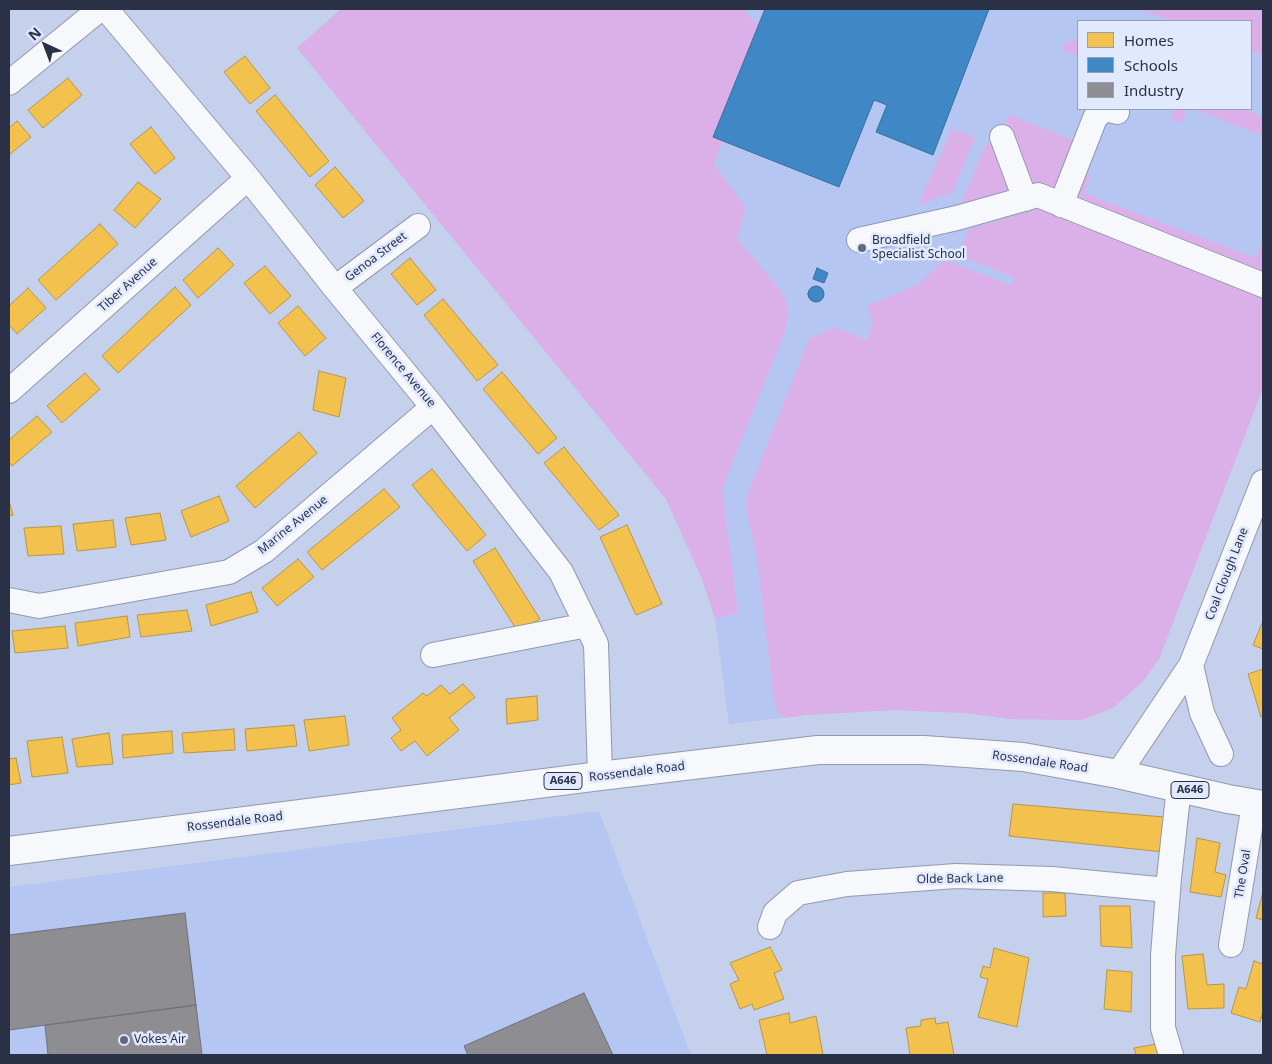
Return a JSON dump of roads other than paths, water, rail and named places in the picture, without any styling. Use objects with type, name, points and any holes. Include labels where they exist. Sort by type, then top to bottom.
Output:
[{"type":"highway","name":"Rossendale Road","points":[[9,851],[818,750],[924,750],[1023,757],[1118,774],[1228,799],[1259,804]]},
{"type":"street","points":[[9,83],[100,9]]},
{"type":"street","name":"Florence Avenue","points":[[106,9],[248,178],[433,408],[560,572],[596,644],[600,776]]},
{"type":"street","points":[[1061,205],[1088,161],[1095,118],[1104,110]]},
{"type":"street","points":[[1110,110],[1117,112]]},
{"type":"street","points":[[1002,137],[1025,198]]},
{"type":"street","name":"Tiber Avenue","points":[[9,391],[248,178]]},
{"type":"street","points":[[859,240],[958,218],[1038,195],[1263,285]]},
{"type":"street","name":"Genoa Street","points":[[335,288],[418,226]]},
{"type":"street","name":"Marine Avenue","points":[[9,600],[40,606],[229,572],[264,551],[433,408]]},
{"type":"street","name":"Coal Clough Lane","points":[[1118,774],[1191,666],[1263,482]]},
{"type":"street","points":[[433,655],[586,625]]},
{"type":"street","points":[[1191,666],[1202,713],[1221,754]]},
{"type":"street","points":[[1171,1055],[1164,1028],[1162,956],[1179,788]]},
{"type":"street","name":"The Oval","points":[[1231,945],[1259,804]]},
{"type":"street","name":"Olde Back Lane","points":[[770,927],[774,913],[798,893],[847,884],[956,876],[1052,879],[1168,890]]},
{"type":"place","name":"Broadfield Specialist School","points":[[862,248]]},
{"type":"place","name":"Vokes Air","points":[[124,1040]]}]
